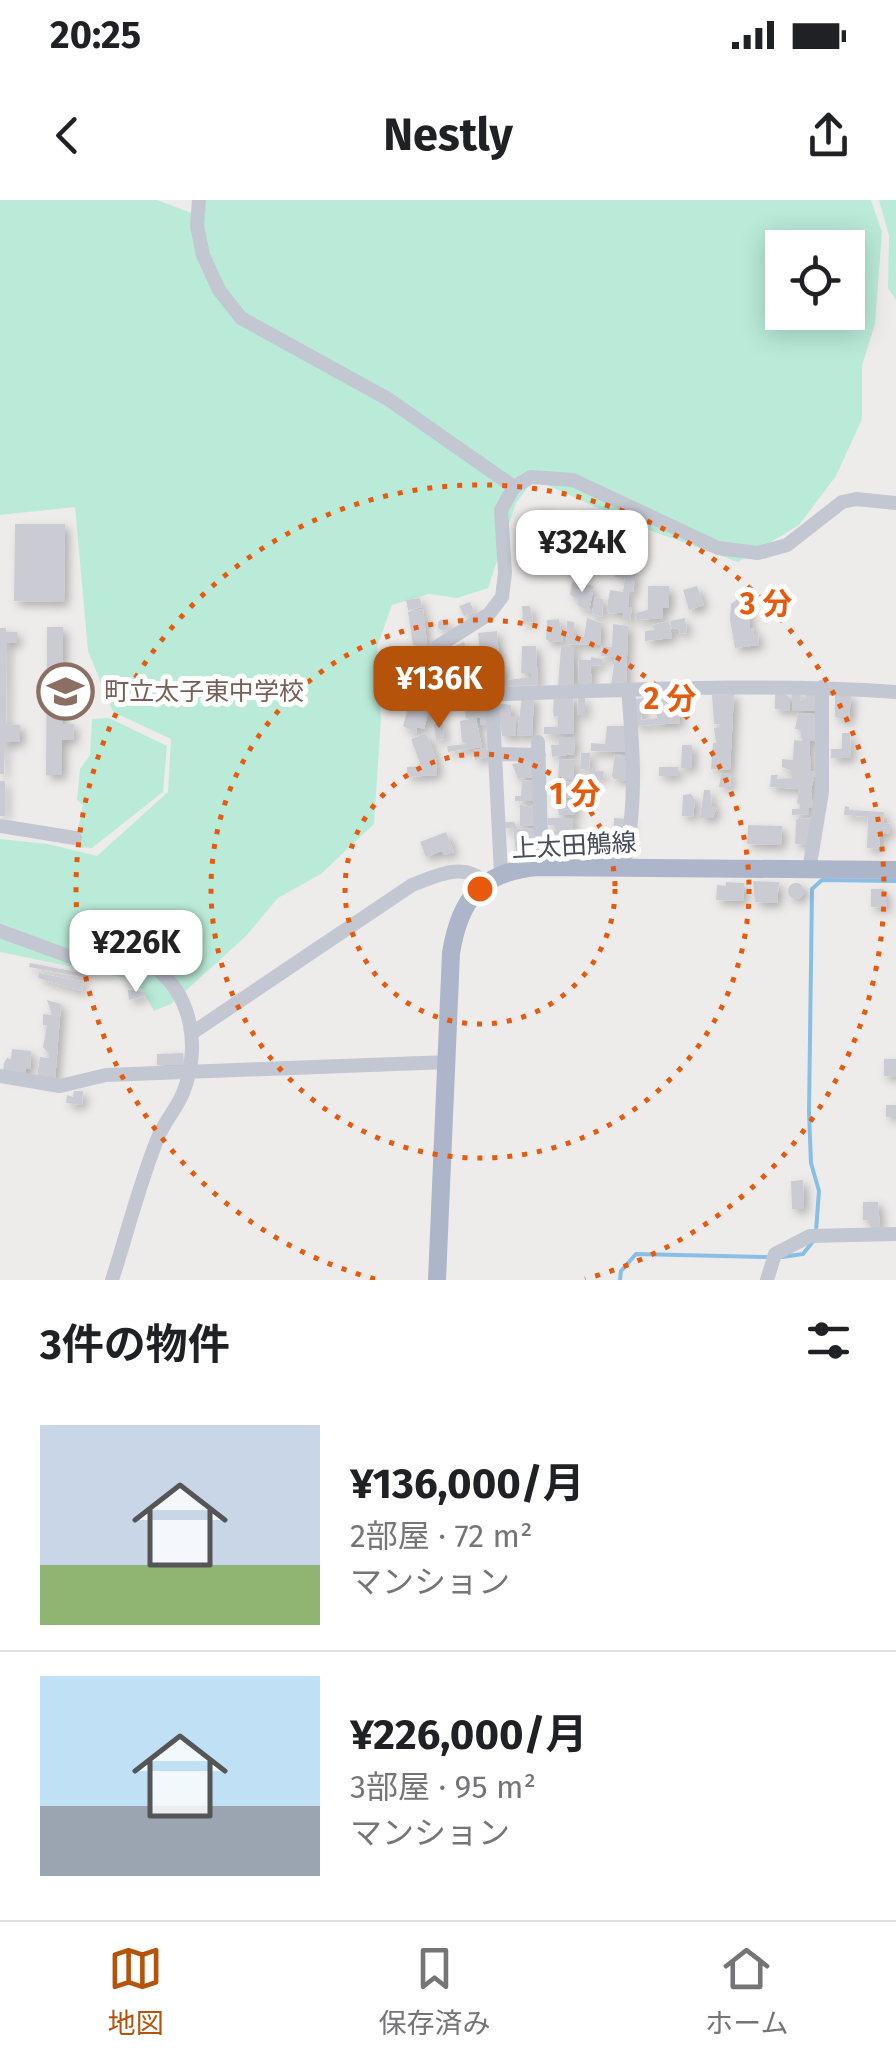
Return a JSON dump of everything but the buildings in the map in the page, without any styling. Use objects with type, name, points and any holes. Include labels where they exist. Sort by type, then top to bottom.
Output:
[{"type":"main road","name":"上太田鵤線","points":[[437,1280],[454,932],[462,910],[493,878],[542,867],[896,870]]},
{"type":"street","points":[[198,200],[197,226],[203,255],[219,290],[241,318],[401,407],[514,487]]},
{"type":"street","points":[[896,503],[856,499],[842,502],[787,545],[758,554],[718,548],[573,480],[531,478],[514,487],[502,510],[502,596],[489,614],[432,650],[425,665],[432,696],[822,687],[896,692]]},
{"type":"street","points":[[809,870],[822,792],[822,687]]},
{"type":"street","points":[[623,866],[633,802],[628,689]]},
{"type":"street","points":[[192,1033],[412,885],[462,870],[493,878],[492,695]]},
{"type":"street","points":[[494,754],[539,749],[542,867]]},
{"type":"street","points":[[0,826],[75,838]]},
{"type":"street","points":[[0,932],[94,965],[154,967],[184,1004],[194,1052],[182,1097],[157,1137],[112,1280]]},
{"type":"street","points":[[0,1076],[60,1086],[106,1075],[448,1062]]},
{"type":"street","points":[[767,1280],[775,1254],[810,1236],[896,1234]]},
{"type":"green space","points":[[0,200],[157,200],[197,215],[204,200],[871,200],[882,232],[875,324],[862,366],[862,419],[836,476],[799,525],[738,562],[635,525],[534,479],[516,503],[488,588],[457,598],[429,594],[392,605],[377,647],[381,719],[374,824],[321,874],[278,898],[246,936],[171,1004],[154,1011],[136,980],[0,952],[0,839],[48,844],[97,856],[168,792],[171,739],[113,712],[88,651],[75,507],[0,515]]},
{"type":"green space","points":[[879,200],[896,200],[896,300],[888,288],[889,236]]},
{"type":"green space","points":[[109,718],[167,746],[163,792],[92,848],[80,847],[80,769],[90,755],[92,719]]},
{"type":"waterway","points":[[816,1231],[819,1191],[811,1163],[809,1113],[812,889],[822,880],[896,881]]},
{"type":"waterway","points":[[782,1257],[803,1254],[814,1240]]},
{"type":"waterway","points":[[620,1280],[621,1271],[636,1254],[767,1257]]},
{"type":"place","name":"町立太子東中学校","points":[[65,691]]}]
